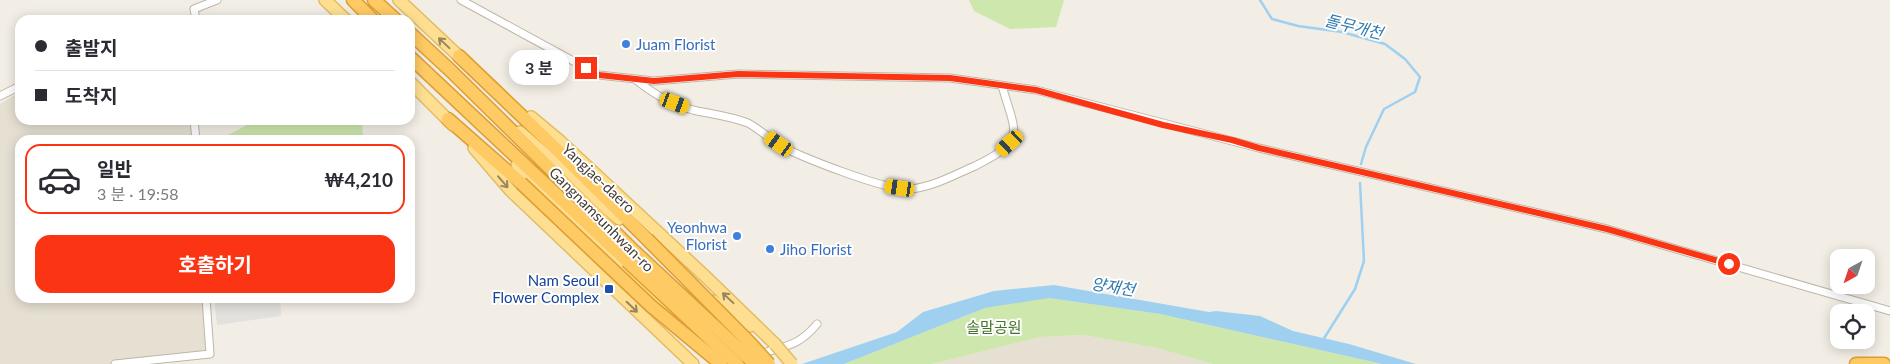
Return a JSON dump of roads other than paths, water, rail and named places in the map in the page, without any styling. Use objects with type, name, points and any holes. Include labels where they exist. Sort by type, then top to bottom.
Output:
[{"type":"highway","points":[[353,0],[368,15]]},
{"type":"highway","points":[[374,0],[390,15]]},
{"type":"highway","points":[[415,38],[451,71]]},
{"type":"highway","points":[[459,56],[549,142],[750,342],[769,364]]},
{"type":"highway","points":[[415,61],[631,257]]},
{"type":"highway","name":"Gangnamsunhwan-ro","points":[[451,71],[737,364]]},
{"type":"highway","points":[[448,119],[521,183],[651,306],[720,364]]},
{"type":"highway","name":"Gangnamsunhwan-ro","points":[[631,257],[755,364]]},
{"type":"highway","points":[[1856,364],[1884,364]]},
{"type":"main road","points":[[325,0],[341,15]]},
{"type":"main road","name":"Yangjae-daero","points":[[398,0],[414,15]]},
{"type":"main road","name":"Yangjae-daero","points":[[415,16],[459,56],[561,142],[737,306],[792,364]]},
{"type":"main road","points":[[415,61],[531,179],[653,296],[714,364]]},
{"type":"main road","points":[[451,71],[697,288],[734,316],[772,341]]},
{"type":"main road","points":[[415,87],[448,119],[510,190],[693,364]]},
{"type":"street","points":[[195,15],[194,9],[217,0]]},
{"type":"street","points":[[461,0],[599,75],[654,81],[748,74],[950,78],[1036,90],[1163,125],[1607,229],[1890,311]]},
{"type":"street","points":[[636,80],[656,96],[692,109],[749,124],[803,158],[887,186],[909,189],[935,184],[997,155],[1010,143],[1015,134],[1014,125],[1002,86]]},
{"type":"street","points":[[0,96],[15,88]]},
{"type":"street","points":[[115,364],[210,354],[206,303]]},
{"type":"street","points":[[728,364],[799,342],[817,324]]},
{"type":"water","points":[[1054,285],[1209,312],[1216,311],[1260,316],[1293,331],[1349,344],[1416,364],[1382,364],[1160,314],[1049,298],[985,308],[844,364],[802,364],[897,332],[923,312],[994,291]]},
{"type":"waterway","name":"돌무개천","points":[[1260,0],[1272,19],[1298,26],[1342,32],[1385,44],[1405,59],[1420,77],[1415,92],[1384,109],[1366,147],[1361,164]]},
{"type":"waterway","name":"돌무개천","points":[[1323,340],[1355,289],[1364,261],[1360,183]]},
{"type":"place","name":"Juam Florist","points":[[626,44]]},
{"type":"place","name":"Yeonhwa Florist","points":[[737,236]]},
{"type":"place","name":"Jiho Florist","points":[[770,249]]},
{"type":"place","name":"Nam Seoul Flower Complex","points":[[609,289]]},
{"type":"water label","name":"양재천","points":[[1113,286]]},
{"type":"park label","name":"솔말공원","points":[[994,327]]}]
